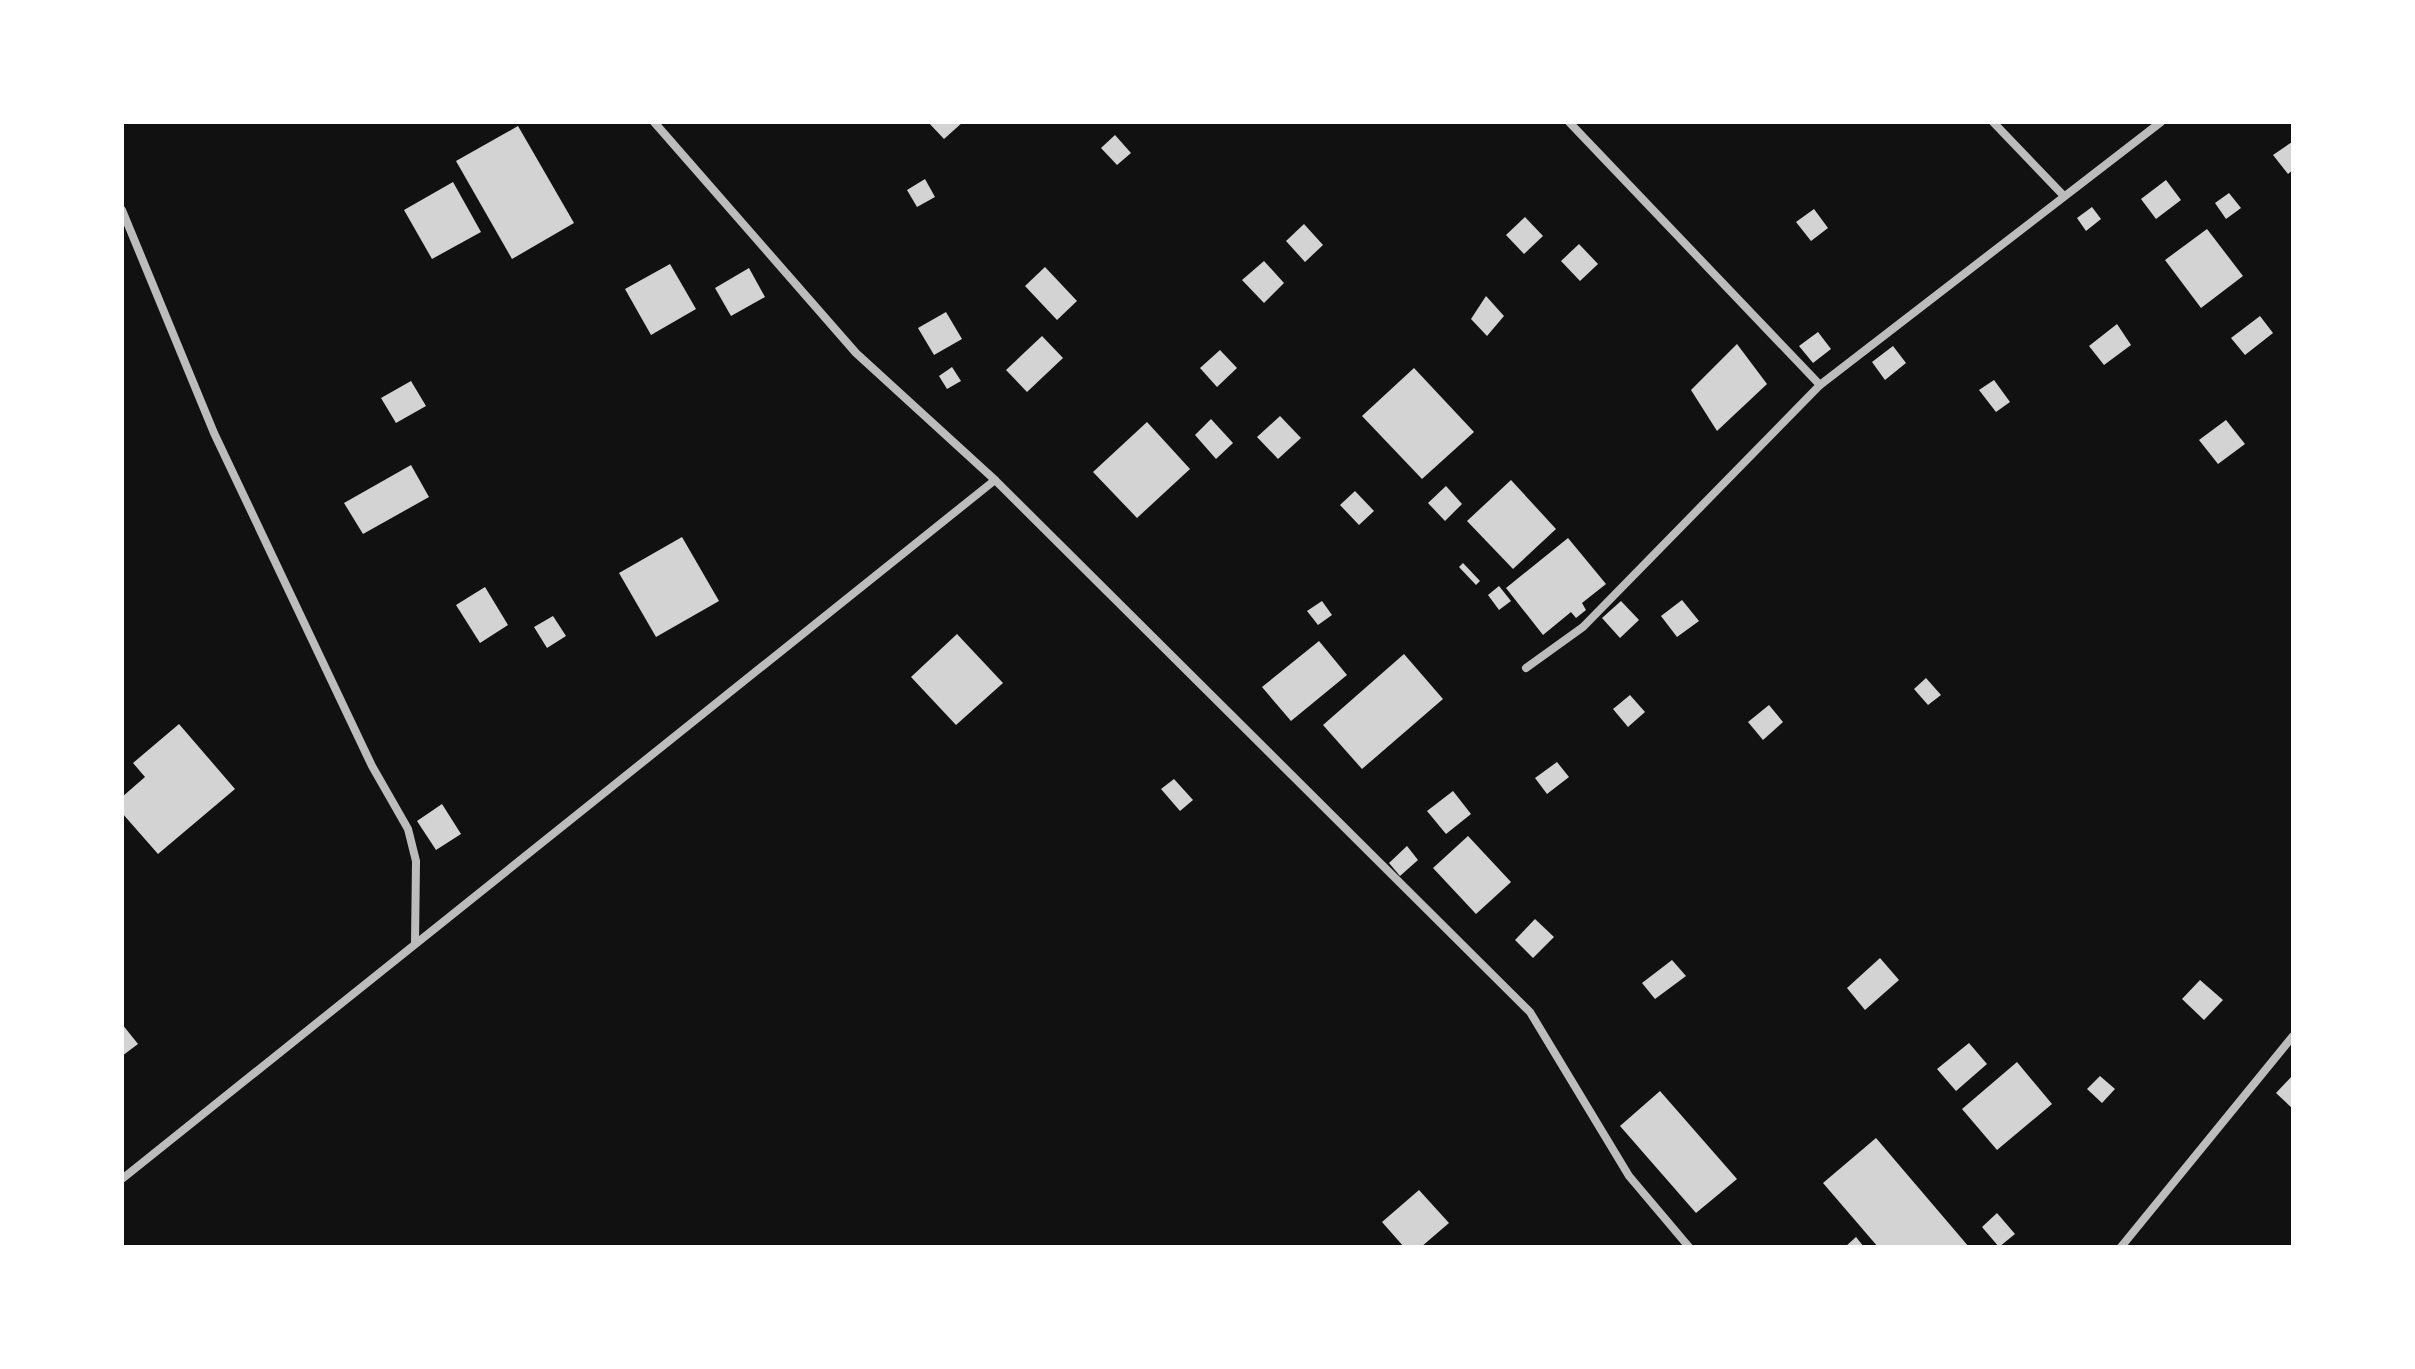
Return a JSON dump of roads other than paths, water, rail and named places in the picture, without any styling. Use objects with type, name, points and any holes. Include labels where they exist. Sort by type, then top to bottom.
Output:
[{"type":"street","points":[[654,122],[856,353],[995,480],[1530,1012],[1629,1176],[1689,1247]]},
{"type":"street","points":[[1569,122],[1820,385]]},
{"type":"street","points":[[1993,122],[2063,195]]},
{"type":"street","points":[[1526,668],[1583,627],[1820,385],[2161,122]]},
{"type":"street","points":[[122,210],[214,433],[372,766],[408,829],[416,861],[415,943]]},
{"type":"street","points":[[122,1179],[995,480]]},
{"type":"street","points":[[2121,1247],[2293,1036]]}]
